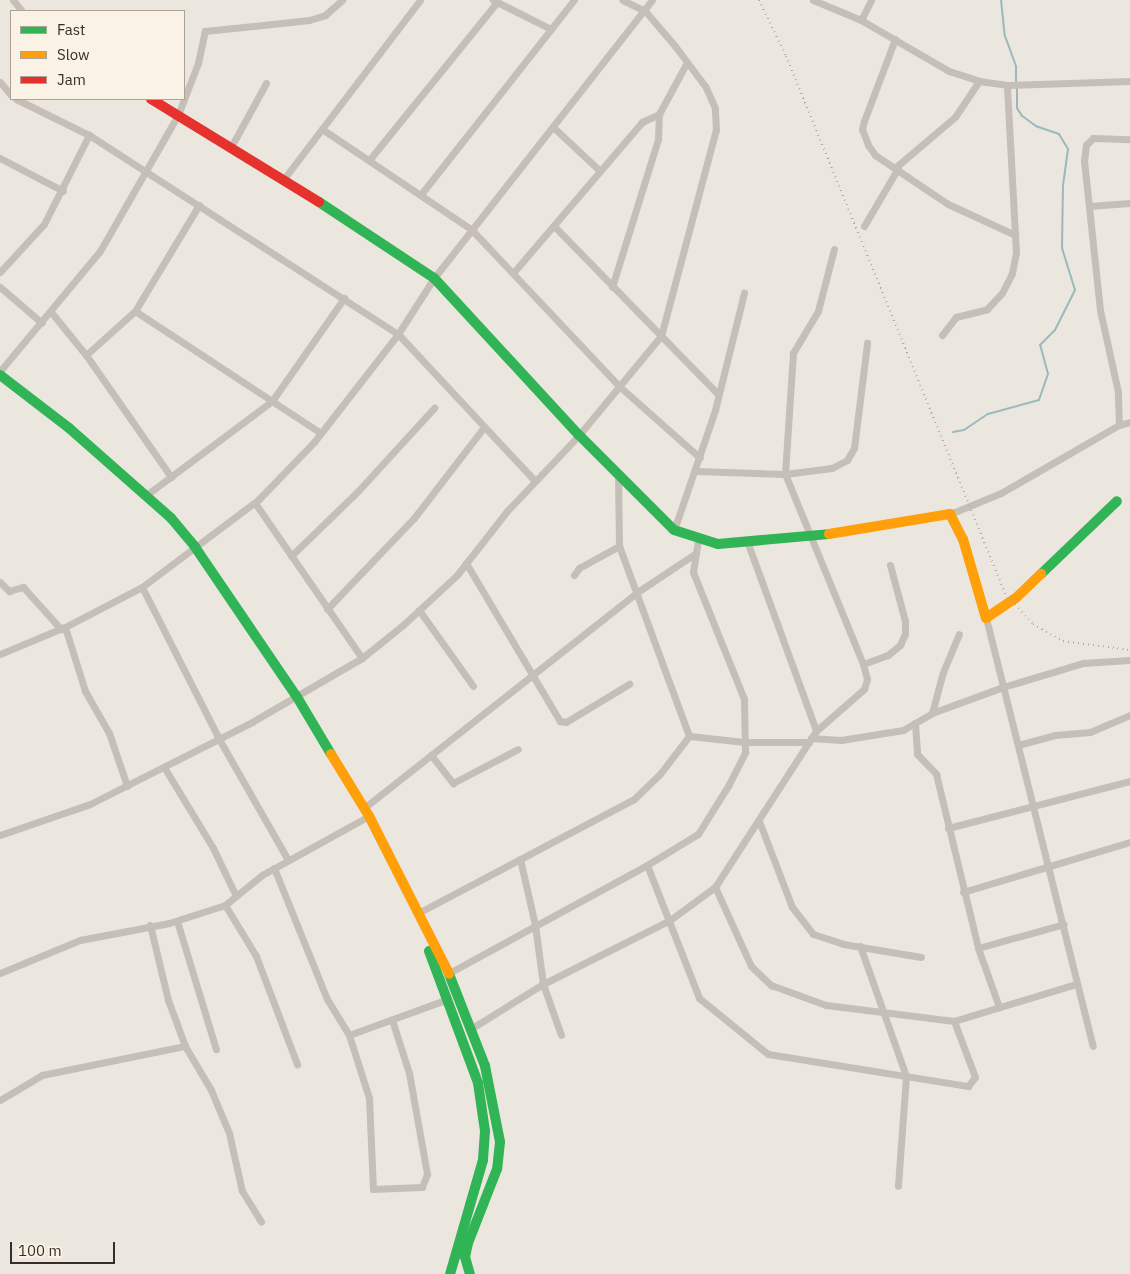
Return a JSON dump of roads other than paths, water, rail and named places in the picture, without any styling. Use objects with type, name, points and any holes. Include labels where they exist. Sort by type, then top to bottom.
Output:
[{"type":"main road","points":[[153,100],[370,233],[434,278],[579,435],[674,530],[718,544],[810,536],[950,514],[963,539],[986,618],[1016,598],[1117,501]]},
{"type":"main road","points":[[0,373],[69,428],[171,518],[195,547],[297,697],[367,812],[449,973],[472,1028],[485,1066],[500,1142],[497,1169],[465,1257],[470,1274]]},
{"type":"main road","points":[[418,913],[423,937],[448,999],[478,1083],[485,1131],[483,1160],[450,1274]]},
{"type":"street","points":[[13,0],[21,10]]},
{"type":"street","points":[[185,97],[198,63],[205,31],[308,20],[325,16],[342,0]]},
{"type":"street","points":[[284,180],[420,0]]},
{"type":"street","points":[[422,193],[574,0]]},
{"type":"street","points":[[0,836],[90,804],[219,739],[297,697],[362,658],[419,610],[466,563],[535,481],[579,435],[661,336],[716,130],[711,97],[645,11],[622,0]]},
{"type":"street","points":[[0,654],[63,628],[142,587],[255,503],[321,433],[398,334],[434,278],[471,229],[652,0]]},
{"type":"street","points":[[813,0],[861,20],[949,70],[979,81],[1010,85],[1022,83],[1130,81]]},
{"type":"street","points":[[861,20],[871,0]]},
{"type":"street","points":[[370,159],[495,1],[551,29]]},
{"type":"street","points":[[895,39],[862,129],[875,155],[897,167],[948,204],[1015,235]]},
{"type":"street","points":[[612,287],[658,139],[659,114],[686,64]]},
{"type":"street","points":[[864,226],[897,167],[955,117],[979,81]]},
{"type":"street","points":[[0,82],[10,94]]},
{"type":"street","points":[[231,147],[266,83]]},
{"type":"street","points":[[942,335],[956,317],[987,310],[1002,293],[1016,253],[1010,85]]},
{"type":"street","points":[[18,100],[89,135],[398,334],[535,481]]},
{"type":"street","points":[[0,373],[100,251],[147,172],[178,115],[184,100]]},
{"type":"street","points":[[513,274],[642,122],[659,114]]},
{"type":"street","points":[[553,127],[600,171]]},
{"type":"street","points":[[322,129],[422,193],[471,229],[619,386],[700,458]]},
{"type":"street","points":[[0,272],[44,224],[89,135]]},
{"type":"street","points":[[1119,425],[1118,392],[1101,318],[1084,162],[1086,146],[1093,138],[1130,139]]},
{"type":"street","points":[[0,158],[62,191]]},
{"type":"street","points":[[1089,206],[1130,203]]},
{"type":"street","points":[[86,356],[135,311],[199,205]]},
{"type":"street","points":[[554,226],[718,394]]},
{"type":"street","points":[[472,1028],[543,984],[670,920],[715,887],[759,822],[816,731],[864,689],[866,679],[863,664],[785,474],[792,353],[818,310],[834,249]]},
{"type":"street","points":[[0,286],[42,323]]},
{"type":"street","points":[[674,530],[700,458],[744,293]]},
{"type":"street","points":[[145,496],[272,401],[344,298]]},
{"type":"street","points":[[135,311],[321,433]]},
{"type":"street","points":[[51,312],[86,356],[172,476]]},
{"type":"street","points":[[696,471],[785,474],[832,468],[851,454],[854,448],[867,343]]},
{"type":"street","points":[[291,556],[358,491],[434,408]]},
{"type":"street","points":[[950,514],[1000,493],[1119,425],[1130,422]]},
{"type":"street","points":[[327,609],[414,518],[484,427]]},
{"type":"street","points":[[618,474],[619,546],[689,736]]},
{"type":"street","points":[[255,503],[362,658]]},
{"type":"street","points":[[449,973],[647,865],[698,834],[728,786],[745,752],[744,699],[693,572],[698,539]]},
{"type":"street","points":[[748,541],[816,731]]},
{"type":"street","points":[[574,575],[579,568],[619,546]]},
{"type":"street","points":[[0,973],[80,940],[177,921],[225,905],[274,868],[367,812],[431,755],[636,594],[696,553]]},
{"type":"street","points":[[466,563],[556,716],[566,722],[629,684]]},
{"type":"street","points":[[863,664],[888,654],[900,644],[905,634],[905,621],[890,565]]},
{"type":"street","points":[[0,582],[9,591],[23,588],[63,628],[82,685],[109,732],[126,786]]},
{"type":"street","points":[[142,587],[219,739],[288,860]]},
{"type":"street","points":[[419,610],[473,686]]},
{"type":"street","points":[[986,618],[1034,806],[1046,864],[1078,974],[1076,984],[1093,1046]]},
{"type":"street","points":[[932,713],[943,672],[959,634]]},
{"type":"street","points":[[689,736],[745,742],[841,740],[903,730],[932,713],[1003,687],[1083,663],[1130,660]]},
{"type":"street","points":[[1018,745],[1055,735],[1090,732],[1130,714]]},
{"type":"street","points":[[915,723],[917,754],[934,768],[978,948],[999,1007]]},
{"type":"street","points":[[418,913],[634,799],[660,774],[689,736]]},
{"type":"street","points":[[431,755],[453,784],[518,749]]},
{"type":"street","points":[[164,767],[213,848],[236,896]]},
{"type":"street","points":[[948,828],[1130,781]]},
{"type":"street","points":[[759,822],[792,907],[813,934],[860,946],[921,956]]},
{"type":"street","points":[[963,892],[1046,864],[1130,842]]},
{"type":"street","points":[[520,859],[535,925],[543,984],[561,1035]]},
{"type":"street","points":[[647,865],[699,998],[768,1054],[968,1086],[973,1084],[975,1077],[954,1021]]},
{"type":"street","points":[[274,868],[327,999],[349,1035],[369,1098],[372,1189],[422,1187],[427,1174],[414,1101],[392,1020]]},
{"type":"street","points":[[715,887],[751,966],[771,985],[826,1005],[954,1021],[1076,984]]},
{"type":"street","points":[[225,905],[260,964],[297,1064]]},
{"type":"street","points":[[177,921],[216,1049]]},
{"type":"street","points":[[978,948],[1064,924]]},
{"type":"street","points":[[150,925],[168,1000],[185,1046],[211,1090],[229,1133],[242,1191],[261,1221]]},
{"type":"street","points":[[860,946],[885,1012],[906,1076],[898,1186]]},
{"type":"street","points":[[349,1035],[448,999]]},
{"type":"street","points":[[0,1100],[42,1075],[185,1046]]},
{"type":"waterway","points":[[1001,0],[1005,36],[1016,67],[1016,83]]},
{"type":"waterway","points":[[953,432],[964,430],[988,414],[1039,400],[1048,374],[1040,345],[1055,330],[1075,290],[1062,248],[1063,185],[1068,149],[1059,134],[1036,126],[1022,116],[1017,108],[1017,87]]},
{"type":"railway","points":[[759,0],[786,56],[1005,593],[1033,624],[1063,641],[1130,650]]}]
